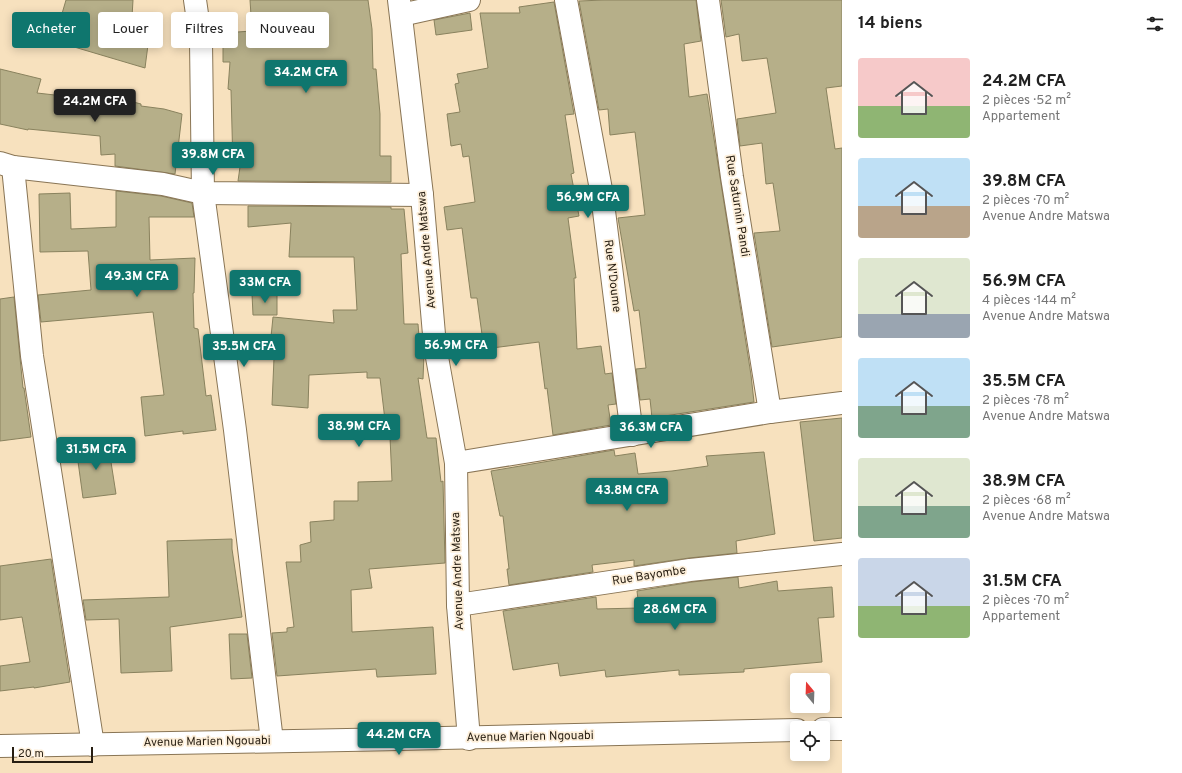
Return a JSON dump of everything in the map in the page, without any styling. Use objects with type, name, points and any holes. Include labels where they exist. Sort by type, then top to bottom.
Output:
[{"type":"street","points":[[195,0],[201,42],[203,193],[235,430],[272,741]]},
{"type":"street","points":[[400,8],[469,0]]},
{"type":"street","name":"Rue N'Doume","points":[[566,0],[602,195],[632,435]]},
{"type":"street","name":"Rue Saturnin Pandi","points":[[708,0],[732,177],[770,412]]},
{"type":"street","name":"Avenue Andre Matswa","points":[[400,8],[422,195],[435,346],[456,463],[458,605],[469,738]]},
{"type":"street","points":[[93,745],[32,356],[7,165],[163,184],[203,193],[422,195]]},
{"type":"street","points":[[456,463],[770,412],[842,404]]},
{"type":"street","name":"Rue Bayombe","points":[[458,605],[690,570],[842,554]]},
{"type":"street","points":[[830,729],[842,728]]},
{"type":"street","name":"Avenue Marien Ngouabi","points":[[0,746],[469,738],[790,730]]},
{"type":"building","points":[[66,0],[133,0],[132,12],[98,12],[98,48],[148,48],[145,68],[78,48],[90,48],[90,12],[62,12]]},
{"type":"building","points":[[250,0],[368,0],[372,29],[373,69],[376,69],[380,114],[380,156],[391,156],[391,182],[238,181],[240,167],[233,167],[231,90],[228,89],[230,62],[223,62],[223,48],[238,48],[238,32],[246,31],[246,48],[329,48],[329,12],[251,12]]},
{"type":"building","points":[[696,0],[701,41],[684,44],[689,97],[707,94],[754,402],[652,418],[650,399],[640,400],[636,369],[646,368],[639,310],[634,311],[618,218],[645,215],[635,132],[610,135],[608,109],[599,110],[579,1]]},
{"type":"building","points":[[721,0],[842,0],[842,86],[826,88],[835,149],[842,148],[842,337],[772,347],[754,233],[780,231],[773,183],[766,184],[762,143],[740,146],[737,119],[776,113],[767,58],[742,61],[739,34],[726,37]]},
{"type":"building","points":[[554,2],[574,114],[565,115],[574,173],[571,174],[579,216],[568,218],[576,278],[574,278],[577,349],[601,346],[605,374],[612,373],[616,404],[608,405],[611,425],[553,435],[539,342],[484,349],[477,298],[471,298],[462,228],[447,230],[444,207],[475,202],[469,156],[463,157],[461,144],[451,146],[447,114],[460,112],[455,84],[459,83],[457,74],[488,68],[480,13],[520,13],[519,7]]},
{"type":"building","points":[[470,13],[472,30],[436,35],[434,20]]},
{"type":"building","points":[[0,69],[41,79],[37,93],[117,102],[118,98],[141,104],[141,106],[164,109],[182,114],[175,174],[115,166],[115,154],[101,155],[100,136],[28,130],[0,124]]},
{"type":"building","points":[[116,191],[161,196],[192,203],[194,217],[149,217],[150,260],[195,258],[193,293],[194,328],[198,329],[206,396],[211,395],[216,430],[183,434],[183,431],[145,436],[141,397],[164,395],[153,312],[41,322],[38,295],[91,290],[88,251],[40,252],[39,194],[70,193],[71,229],[116,227]]},
{"type":"building","points":[[248,206],[391,207],[391,209],[404,209],[408,253],[401,254],[404,324],[418,324],[420,350],[423,350],[424,354],[423,379],[418,378],[427,438],[436,438],[441,482],[443,481],[445,563],[369,569],[372,588],[351,590],[352,632],[433,627],[436,674],[377,677],[376,669],[277,676],[272,633],[287,632],[287,628],[294,627],[286,562],[301,562],[300,545],[311,542],[310,522],[334,520],[334,501],[358,501],[358,482],[392,481],[390,437],[387,437],[380,378],[367,378],[367,372],[309,375],[308,408],[272,405],[274,358],[269,357],[273,317],[334,323],[333,310],[357,310],[354,257],[289,257],[291,223],[248,227]]},
{"type":"building","points":[[252,294],[277,294],[277,315],[253,315]]},
{"type":"building","points":[[14,297],[23,388],[31,437],[0,441],[0,299]]},
{"type":"building","points":[[842,418],[842,538],[814,541],[800,422]]},
{"type":"building","points":[[108,443],[116,494],[83,498],[76,447]]},
{"type":"building","points":[[614,450],[615,456],[635,453],[638,474],[708,466],[706,456],[764,452],[775,534],[736,541],[737,553],[634,566],[634,560],[592,565],[593,572],[509,585],[507,569],[509,569],[503,516],[500,516],[491,471]]},
{"type":"building","points":[[232,539],[232,549],[242,617],[170,627],[172,671],[121,673],[119,619],[86,620],[83,600],[169,597],[167,541]]},
{"type":"building","points":[[51,559],[70,682],[34,688],[0,691],[0,666],[30,662],[22,617],[0,620],[0,566]]},
{"type":"building","points":[[738,577],[739,588],[777,581],[778,591],[832,587],[834,617],[818,618],[822,662],[744,669],[744,672],[679,675],[679,670],[606,677],[605,670],[560,676],[558,663],[513,670],[503,611],[596,597],[597,609],[639,608],[637,591],[692,582]]},
{"type":"building","points":[[229,634],[247,634],[252,678],[231,679]]}]
